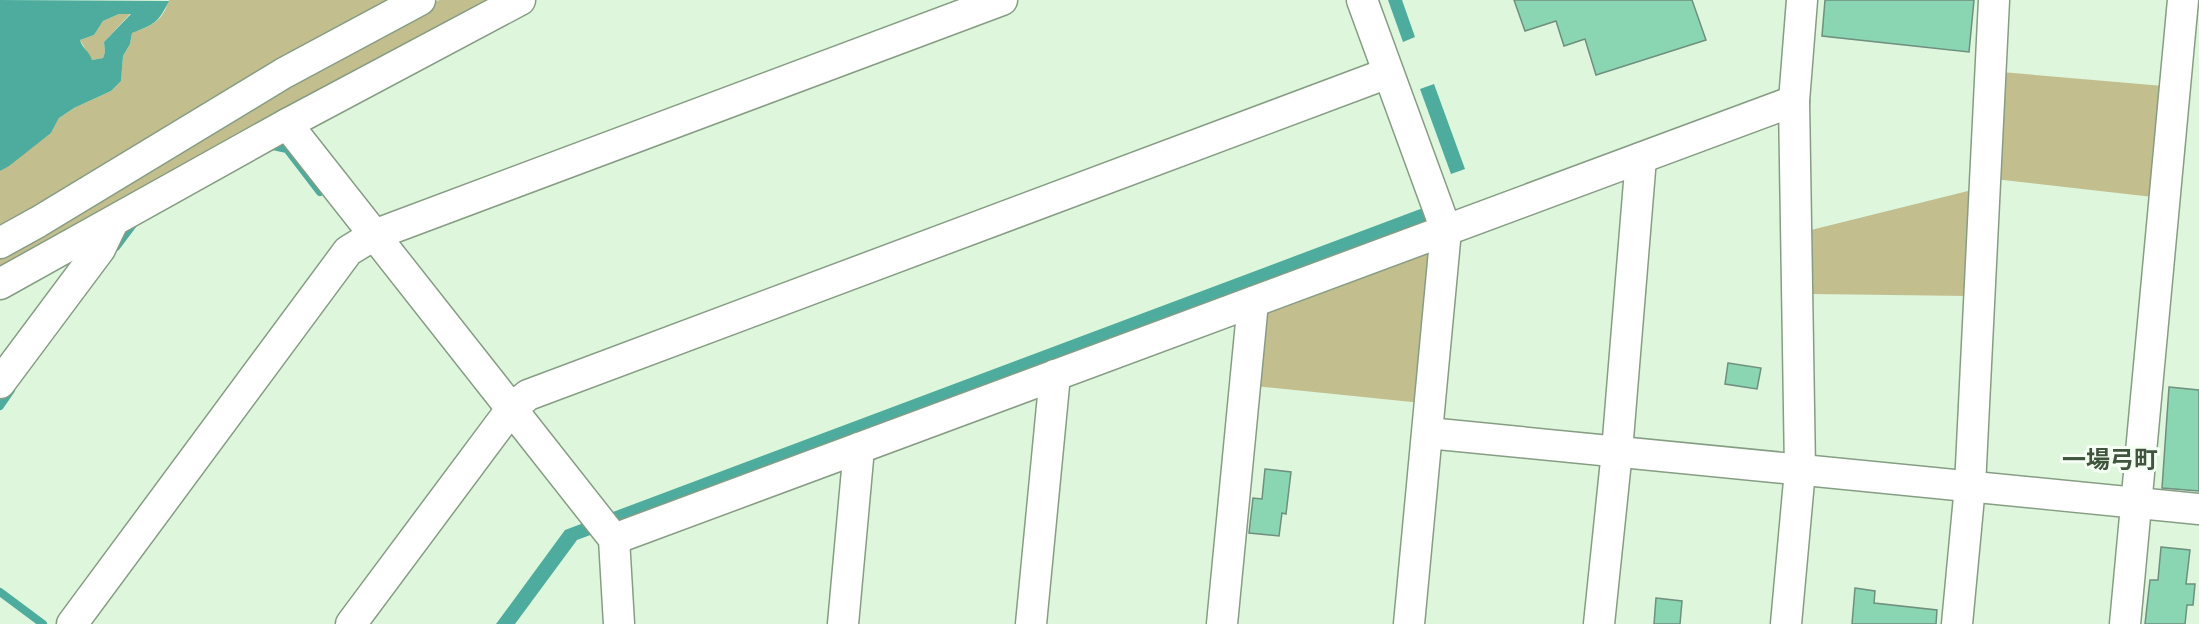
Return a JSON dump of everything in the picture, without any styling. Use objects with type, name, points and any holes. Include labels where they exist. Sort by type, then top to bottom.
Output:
[{"type":"street","points":[[0,243],[284,72],[420,0]]},
{"type":"street","points":[[0,284],[287,124],[520,0]]},
{"type":"street","points":[[72,624],[348,250],[374,235],[1002,0]]},
{"type":"street","points":[[1362,0],[1446,230],[1409,624]]},
{"type":"street","points":[[1786,624],[1800,470],[1794,101],[1802,0]]},
{"type":"street","points":[[1957,624],[1970,486],[1995,0]]},
{"type":"street","points":[[2125,624],[2183,0]]},
{"type":"street","points":[[351,624],[512,408],[528,395],[1388,73]]},
{"type":"street","points":[[605,527],[859,448],[1794,101]]},
{"type":"street","points":[[287,124],[605,527],[619,624]]},
{"type":"street","points":[[1599,624],[1617,452],[1641,158]]},
{"type":"street","points":[[0,383],[100,249],[113,222]]},
{"type":"street","points":[[1222,624],[1253,302]]},
{"type":"street","points":[[1031,624],[1055,375]]},
{"type":"street","points":[[1428,433],[2199,508]]},
{"type":"street","points":[[843,624],[859,448]]},
{"type":"shaded area","points":[[169,0],[401,0],[0,234],[0,171],[51,133],[59,118],[74,108],[111,91],[121,81],[123,56],[130,44],[132,33],[156,22]]},
{"type":"shaded area","points":[[439,0],[502,0],[0,273],[0,252],[296,76]]},
{"type":"shaded area","points":[[131,13],[104,42],[103,58],[92,60],[80,40],[94,35],[103,21],[119,14]]},
{"type":"shaded area","points":[[2001,72],[2163,86],[2153,197],[1995,179]]},
{"type":"shaded area","points":[[1976,189],[1970,296],[1812,294],[1811,230]]},
{"type":"shaded area","points":[[1427,248],[1435,254],[1422,403],[1254,386],[1266,309]]},
{"type":"water","points":[[0,0],[169,1],[155,22],[132,33],[130,44],[123,56],[121,81],[111,91],[74,108],[59,118],[51,133],[0,171]],"holes":[[[119,14],[131,14],[104,42],[103,58],[92,60],[80,40],[94,35],[103,21]]]},
{"type":"water","points":[[1388,0],[1402,0],[1415,37],[1403,42]]},
{"type":"water","points":[[1434,84],[1465,169],[1451,174],[1420,89]]},
{"type":"water","points":[[1423,208],[1428,222],[577,540],[515,624],[496,624],[565,530]]},
{"type":"building","points":[[1514,0],[1692,0],[1706,40],[1596,75],[1585,39],[1564,46],[1556,21],[1525,31]]},
{"type":"building","points":[[1825,0],[1974,0],[1969,52],[1822,36]]},
{"type":"building","points":[[1728,363],[1761,368],[1757,389],[1725,384]]},
{"type":"building","points":[[2169,387],[2199,390],[2199,491],[2162,488]]},
{"type":"building","points":[[1265,469],[1291,472],[1286,514],[1282,513],[1279,536],[1249,533],[1253,498],[1262,499]]},
{"type":"building","points":[[2161,547],[2190,550],[2186,584],[2195,584],[2193,605],[2187,605],[2185,624],[2145,624],[2150,580],[2158,580]]},
{"type":"building","points":[[1855,588],[1875,591],[1874,603],[1937,610],[1936,624],[1852,624]]},
{"type":"building","points":[[1656,598],[1682,601],[1680,624],[1654,624]]},
{"type":"waterway","points":[[268,145],[287,149],[320,192]]},
{"type":"waterway","points":[[116,247],[134,223]]},
{"type":"waterway","points":[[0,406],[11,390]]},
{"type":"waterway","points":[[0,592],[43,624]]},
{"type":"district","name":"一場弓町","points":[[2110,461]]}]
